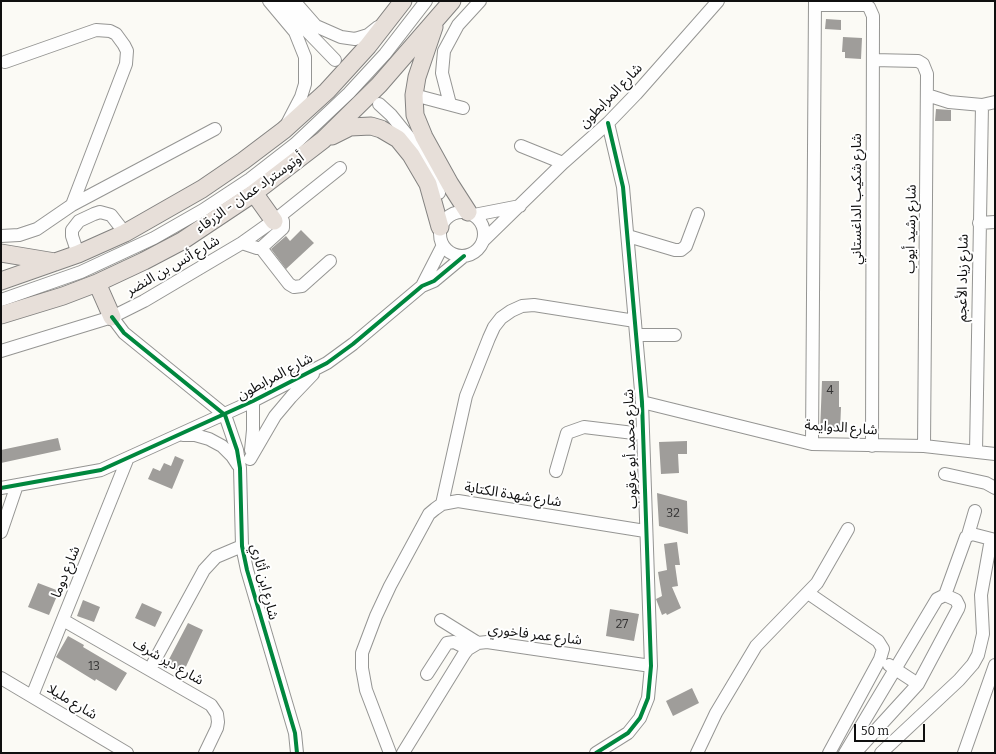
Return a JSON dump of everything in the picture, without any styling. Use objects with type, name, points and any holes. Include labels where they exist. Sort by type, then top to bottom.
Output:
[{"type":"highway","points":[[1,281],[78,254],[125,233],[202,189],[244,160],[284,130],[338,79],[403,1]]},
{"type":"highway","name":"أوتوستراد عمان - الزرقاء","points":[[1,315],[63,296],[97,282],[182,241],[254,194],[322,140],[379,85],[452,1]]},
{"type":"highway","points":[[438,17],[421,64],[414,95],[415,114],[419,126],[450,184],[469,213]]},
{"type":"highway","points":[[322,140],[350,127],[360,126],[381,128],[398,139],[411,154],[428,184],[441,224]]},
{"type":"highway","points":[[254,194],[277,218]]},
{"type":"highway","points":[[1,253],[55,262]]},
{"type":"highway","points":[[97,282],[112,317]]},
{"type":"street","points":[[269,1],[295,32],[305,57],[307,70],[302,97],[284,130]]},
{"type":"street","points":[[282,1],[306,30],[335,60]]},
{"type":"street","points":[[294,1],[316,26],[341,38],[355,39],[368,35],[390,18]]},
{"type":"street","points":[[1,295],[79,268],[126,246],[201,207],[248,176],[292,142],[328,109],[364,71],[419,1]]},
{"type":"street","points":[[1,300],[57,281],[105,261],[179,224],[250,179],[295,144],[349,94],[385,54],[426,1]]},
{"type":"street","points":[[450,104],[442,73],[444,52],[458,24],[480,1]]},
{"type":"street","name":"شارع المرابطون","points":[[483,241],[563,163],[608,123],[636,94],[718,1]]},
{"type":"street","name":"شارع شكيب الداغستاني","points":[[812,444],[815,3],[865,5],[869,7],[873,16],[872,446]]},
{"type":"street","points":[[5,62],[96,30],[110,31],[116,34],[127,51],[126,64],[72,205]]},
{"type":"street","name":"شارع رشيد أيوب","points":[[873,60],[912,61],[923,64],[927,74],[924,446]]},
{"type":"street","points":[[414,95],[463,108]]},
{"type":"street","points":[[927,95],[949,102],[982,104],[995,102]]},
{"type":"street","points":[[379,104],[391,115],[411,139],[436,181],[449,197],[483,226],[483,241],[476,251],[464,256],[456,255],[448,252],[442,245],[440,240],[441,224],[436,181]]},
{"type":"street","name":"شارع زياد الأعجم","points":[[976,452],[982,104]]},
{"type":"street","name":"شارع محمد أبو عرقوب","points":[[596,753],[628,733],[640,718],[648,698],[651,666],[645,531],[642,402],[623,187],[608,123]]},
{"type":"street","points":[[1,236],[19,235],[37,229],[72,205],[215,129]]},
{"type":"street","points":[[522,146],[563,163]]},
{"type":"street","name":"شارع أنس بن النضر","points":[[1,351],[112,317],[177,283],[242,243],[277,218],[340,168]]},
{"type":"street","points":[[441,224],[448,216],[456,212],[469,213],[520,206]]},
{"type":"street","points":[[78,254],[72,236],[72,230],[75,225],[84,219],[100,212],[106,213],[111,215],[125,233]]},
{"type":"street","points":[[628,236],[674,250],[681,250],[686,246],[698,214]]},
{"type":"street","points":[[261,248],[283,228],[283,221],[277,218]]},
{"type":"street","points":[[979,222],[995,222]]},
{"type":"street","points":[[242,243],[261,248],[289,284],[294,287],[302,286],[330,261]]},
{"type":"street","name":"شارع المرابطون","points":[[422,286],[442,245]]},
{"type":"street","name":"شارع المرابطون","points":[[1,488],[101,470],[127,460],[253,401],[327,362],[353,344],[422,286],[434,281],[464,256]]},
{"type":"street","points":[[390,753],[366,690],[362,668],[364,646],[390,586],[429,514],[442,504],[466,396],[494,327],[501,318],[511,311],[522,306],[534,305],[635,321]]},
{"type":"street","points":[[112,317],[124,333],[225,415]]},
{"type":"street","points":[[636,335],[675,335]]},
{"type":"street","points":[[250,459],[261,437],[291,397],[327,362]]},
{"type":"street","name":"شارع ابن أثاري","points":[[241,484],[250,459],[253,430],[253,401]]},
{"type":"street","name":"شارع الدوايمة","points":[[642,402],[812,444],[924,446],[995,454]]},
{"type":"street","name":"شارع ابن أثاري","points":[[225,415],[237,450],[240,468],[242,546],[247,570],[295,734],[297,753]]},
{"type":"street","points":[[556,471],[568,433],[584,427],[642,434]]},
{"type":"street","points":[[180,435],[195,435],[209,439],[227,451],[240,468]]},
{"type":"street","name":"شارع دوما","points":[[32,696],[127,460]]},
{"type":"street","points":[[945,474],[986,483],[995,488]]},
{"type":"street","points":[[1,532],[17,485]]},
{"type":"street","name":"شارع شهدة الكتابة","points":[[442,504],[458,501],[645,531]]},
{"type":"street","points":[[845,753],[937,599],[945,595],[968,535],[975,511]]},
{"type":"street","points":[[696,751],[716,713],[756,646],[768,631],[817,583],[848,529]]},
{"type":"street","points":[[881,753],[967,673],[978,655],[983,634],[982,586],[993,540],[972,534],[968,535]]},
{"type":"street","points":[[150,669],[204,570],[216,557],[242,546]]},
{"type":"street","points":[[808,593],[878,641],[883,649],[880,659],[829,753]]},
{"type":"street","points":[[855,753],[918,684],[958,609],[956,600],[945,595]]},
{"type":"street","name":"شارع دير شرف","points":[[63,620],[150,669],[214,708],[217,714],[217,728],[205,753]]},
{"type":"street","points":[[441,620],[473,646]]},
{"type":"street","points":[[427,674],[447,643],[454,642],[473,646]]},
{"type":"street","name":"شارع عمر فاخوري","points":[[473,646],[487,642],[651,666]]},
{"type":"street","points":[[402,753],[473,646]]},
{"type":"street","points":[[880,659],[918,684]]},
{"type":"street","points":[[964,753],[995,666]]},
{"type":"street","name":"شارع مليلا","points":[[1,678],[127,753]]},
{"type":"building","points":[[826,19],[841,20],[841,30],[825,29]]},
{"type":"building","points":[[843,37],[862,38],[861,59],[845,58],[845,52],[842,52]]},
{"type":"building","points":[[936,109],[951,110],[951,121],[935,121]]},
{"type":"building","points":[[301,230],[314,243],[286,269],[271,249],[286,236],[290,241]]},
{"type":"building","points":[[822,381],[839,381],[839,407],[841,407],[840,432],[820,432]]},
{"type":"building","points":[[58,438],[61,450],[1,463],[1,450]]},
{"type":"building","points":[[687,441],[687,454],[678,454],[679,473],[661,474],[659,442]]},
{"type":"building","points":[[175,456],[184,460],[172,489],[148,479],[153,468],[160,471],[164,463],[171,466]]},
{"type":"building","points":[[657,493],[687,501],[688,534],[659,526]]},
{"type":"building","points":[[677,542],[680,565],[675,565],[678,586],[672,587],[681,608],[667,615],[666,613],[662,615],[656,599],[662,596],[658,572],[667,570],[664,544]]},
{"type":"building","points":[[38,583],[59,591],[49,615],[28,607]]},
{"type":"building","points":[[83,600],[100,607],[94,622],[77,616]]},
{"type":"building","points":[[142,603],[162,612],[155,627],[135,618]]},
{"type":"building","points":[[610,609],[639,614],[634,641],[606,636]]},
{"type":"building","points":[[188,623],[203,630],[183,673],[166,665]]},
{"type":"building","points":[[68,636],[84,645],[83,647],[127,673],[116,691],[96,679],[95,681],[56,657]]},
{"type":"building","points":[[692,688],[699,703],[673,716],[666,701]]},
{"type":"cycle path","points":[[596,753],[628,733],[640,718],[648,698],[651,666],[642,402],[623,187],[608,123]]},
{"type":"cycle path","points":[[1,488],[101,470],[253,401],[327,363],[353,344],[422,286],[434,281],[464,256]]},
{"type":"cycle path","points":[[112,317],[124,333],[225,415],[237,450],[240,468],[242,546],[247,570],[295,733],[297,753]]}]
